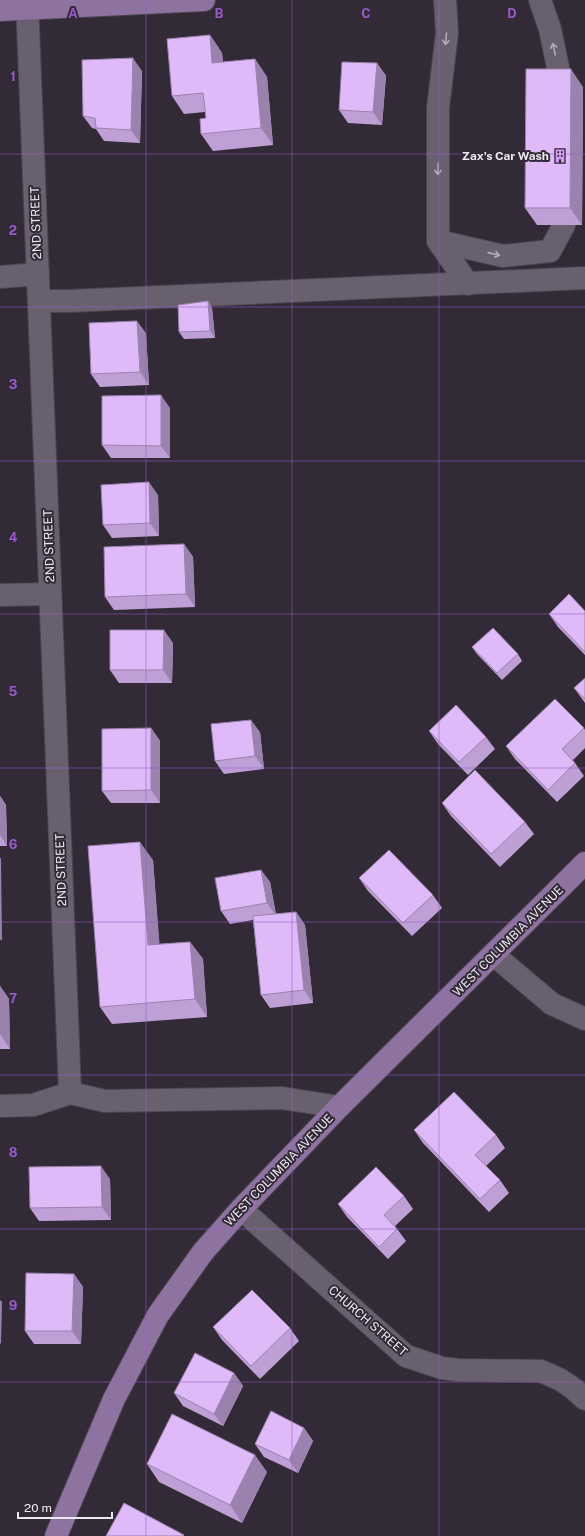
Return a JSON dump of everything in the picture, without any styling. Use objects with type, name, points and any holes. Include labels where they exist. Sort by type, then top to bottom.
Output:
[{"type":"main road","points":[[0,10],[27,4],[204,0]]},
{"type":"main road","name":"WEST COLUMBIA AVENUE","points":[[56,1536],[114,1399],[158,1315],[203,1252],[241,1209],[339,1107],[494,955],[585,863]]},
{"type":"street","points":[[445,0],[446,33],[438,108],[438,242],[468,284]]},
{"type":"street","points":[[540,0],[550,29],[562,87]]},
{"type":"street","name":"2ND STREET","points":[[27,4],[70,1093]]},
{"type":"street","points":[[438,242],[503,256],[550,251],[564,225]]},
{"type":"street","points":[[0,277],[38,274]]},
{"type":"street","points":[[39,301],[585,278]]},
{"type":"street","points":[[0,595],[50,594]]},
{"type":"street","points":[[494,955],[552,1004],[585,1019]]},
{"type":"street","points":[[0,1106],[33,1105],[70,1093],[105,1101],[282,1098],[339,1107]]},
{"type":"street","name":"CHURCH STREET","points":[[241,1209],[406,1356],[442,1368],[458,1370],[541,1371],[561,1380],[585,1399]]},
{"type":"building","points":[[210,35],[212,63],[255,59],[261,128],[201,134],[200,119],[206,118],[203,93],[172,96],[167,39]]},
{"type":"building","points":[[133,58],[131,130],[96,128],[95,118],[83,116],[82,60]]},
{"type":"building","points":[[342,62],[377,63],[373,112],[339,110]]},
{"type":"building","name":"Zax's Car Wash","points":[[526,69],[571,69],[570,208],[525,208]]},
{"type":"building","points":[[208,301],[210,331],[179,332],[178,305]]},
{"type":"building","points":[[137,321],[140,372],[91,374],[89,323]]},
{"type":"building","points":[[161,395],[161,446],[102,445],[102,396]]},
{"type":"building","points":[[149,482],[150,523],[103,525],[101,485]]},
{"type":"building","points":[[184,544],[186,594],[105,597],[104,547]]},
{"type":"building","points":[[569,594],[585,611],[585,652],[549,614]]},
{"type":"building","points":[[493,628],[518,654],[497,673],[472,647]]},
{"type":"building","points":[[110,630],[164,630],[163,670],[110,670]]},
{"type":"building","points":[[585,678],[585,699],[574,688]]},
{"type":"building","points":[[555,699],[584,728],[562,749],[575,763],[548,790],[506,746]]},
{"type":"building","points":[[456,705],[486,737],[459,762],[429,731]]},
{"type":"building","points":[[251,720],[255,756],[215,761],[211,724]]},
{"type":"building","points":[[151,728],[151,790],[102,791],[102,729]]},
{"type":"building","points":[[475,770],[525,822],[491,854],[442,803]]},
{"type":"building","points":[[140,842],[148,945],[190,942],[195,999],[100,1007],[88,846]]},
{"type":"building","points":[[389,850],[433,895],[403,923],[359,878]]},
{"type":"building","points":[[261,870],[267,903],[221,911],[215,878]]},
{"type":"building","points":[[296,912],[304,990],[261,995],[253,916]]},
{"type":"building","points":[[454,1092],[496,1135],[475,1155],[500,1180],[480,1199],[414,1130]]},
{"type":"building","points":[[101,1166],[102,1207],[30,1208],[29,1167]]},
{"type":"building","points":[[376,1167],[404,1196],[384,1215],[397,1229],[379,1247],[338,1204]]},
{"type":"building","points":[[26,1273],[74,1274],[72,1331],[25,1331]]},
{"type":"building","points":[[252,1290],[290,1328],[251,1366],[213,1327]]},
{"type":"building","points":[[195,1353],[234,1373],[214,1414],[174,1393]]},
{"type":"building","points":[[271,1411],[304,1428],[289,1460],[255,1444]]},
{"type":"building","points":[[172,1414],[255,1455],[230,1505],[147,1464]]},
{"type":"building","points":[[124,1503],[184,1535],[106,1536]]},
{"type":"place","name":"Zax's Car Wash","points":[[560,156]]}]
